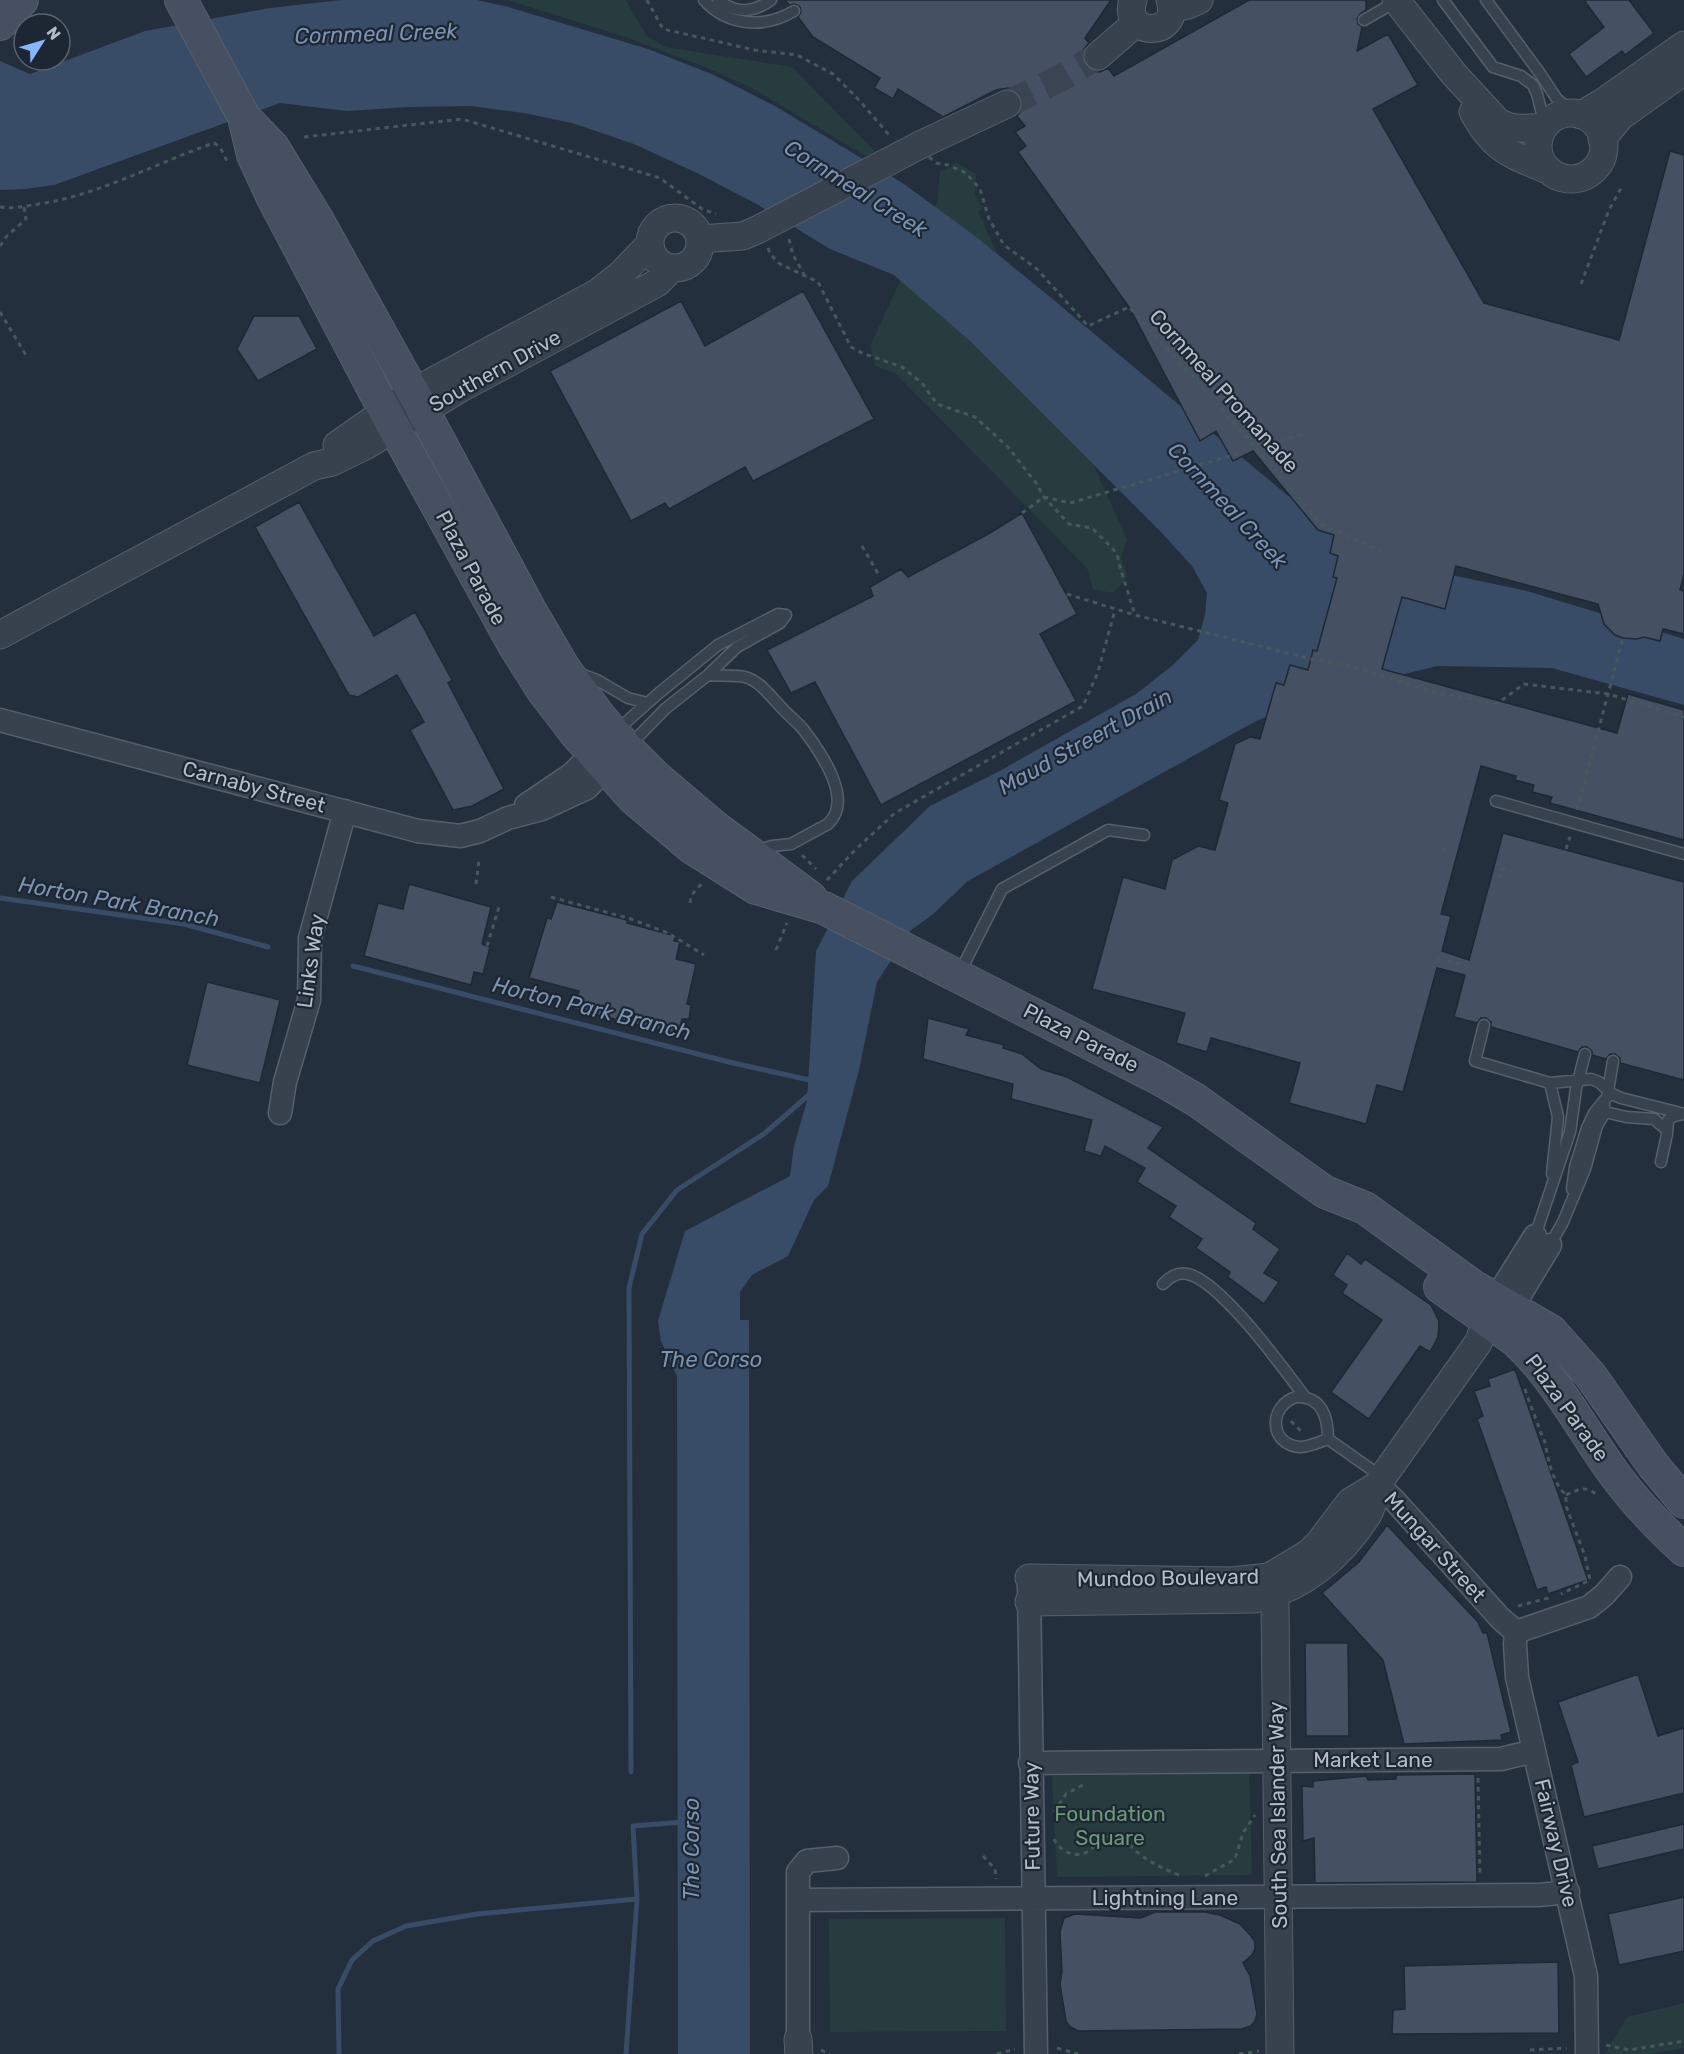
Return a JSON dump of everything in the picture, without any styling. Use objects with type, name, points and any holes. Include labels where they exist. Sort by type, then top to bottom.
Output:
[{"type":"main road","points":[[0,21],[14,0]]},
{"type":"main road","points":[[0,21],[22,0]]},
{"type":"main road","name":"Plaza Parade","points":[[184,4],[244,117],[253,155],[273,198],[390,420],[514,645],[543,691],[609,750],[676,795],[824,908],[1160,1079],[1196,1100],[1325,1192],[1365,1208],[1473,1286],[1494,1319],[1557,1388],[1615,1475],[1637,1502],[1684,1550]]},
{"type":"main road","name":"Plaza Parade","points":[[244,117],[273,147],[302,192],[609,750],[633,798],[691,847],[756,888],[824,908]]},
{"type":"main road","name":"Plaza Parade","points":[[1494,1319],[1545,1326],[1563,1341],[1591,1376],[1649,1460],[1680,1495]]},
{"type":"street","points":[[1098,56],[1134,12],[1148,29],[1161,27],[1170,16],[1171,4],[1188,5],[1199,0]]},
{"type":"street","points":[[1396,0],[1453,73],[1501,124],[1522,128],[1544,127]]},
{"type":"street","points":[[1550,171],[1538,150],[1544,127],[1558,116],[1577,114],[1603,102],[1684,45]]},
{"type":"street","points":[[1602,139],[1624,113],[1684,70]]},
{"type":"street","points":[[1453,73],[1480,123],[1494,141],[1505,151],[1521,160],[1568,178],[1578,178],[1587,174],[1600,160],[1603,151],[1602,139],[1593,122],[1577,114]]},
{"type":"street","points":[[700,240],[743,236],[777,228],[893,159],[1007,104]]},
{"type":"street","points":[[677,218],[692,225],[700,240],[698,254],[693,261],[680,268],[665,266],[655,257],[651,244],[655,228],[669,219],[677,218]]},
{"type":"street","name":"Southern Drive","points":[[0,635],[314,466],[332,462],[365,446],[390,420],[597,293],[621,274],[651,244]]},
{"type":"street","name":"Southern Drive","points":[[418,402],[461,388],[657,283],[672,268]]},
{"type":"street","name":"Carnaby Street","points":[[0,720],[418,831],[460,836],[480,831],[508,818],[542,809],[587,788],[609,750]]},
{"type":"street","name":"Links Way","points":[[280,1113],[285,1082],[309,1000],[310,938],[345,811]]},
{"type":"street","name":"Mungar Street","points":[[1516,1632],[1500,1618],[1395,1501],[1380,1481],[1494,1319],[1543,1241]]},
{"type":"street","name":"Mundoo Boulevard","points":[[1029,1590],[1232,1581],[1271,1585],[1319,1543],[1350,1502],[1380,1481]]},
{"type":"street","points":[[1516,1632],[1589,1607],[1604,1595],[1620,1577]]},
{"type":"street","name":"South Sea Islander Way","points":[[1271,1585],[1279,1897],[1271,2052]]},
{"type":"street","name":"Future Way","points":[[1029,1590],[1036,2050]]},
{"type":"street","name":"Fairway Drive","points":[[1516,1632],[1517,1677],[1587,1976],[1587,2054]]},
{"type":"street","name":"Market Lane","points":[[1030,1763],[1501,1759],[1534,1751]]},
{"type":"street","points":[[798,2046],[798,1872],[807,1861],[837,1858]]},
{"type":"street","name":"Lightning Lane","points":[[798,1900],[1539,1895],[1568,1892]]},
{"type":"lane","points":[[704,0],[714,11],[733,21],[755,23],[785,17],[794,11]]},
{"type":"lane","points":[[718,0],[738,11],[760,7],[771,0]]},
{"type":"lane","points":[[1364,20],[1396,0]]},
{"type":"lane","points":[[1443,0],[1493,67],[1519,75],[1533,85],[1538,94],[1544,127]]},
{"type":"lane","points":[[1486,0],[1557,99],[1577,114]]},
{"type":"lane","points":[[778,614],[786,615],[780,623],[737,647],[708,675],[666,709],[609,750],[647,703],[718,645],[778,614]]},
{"type":"lane","points":[[564,668],[597,680],[628,698],[647,703]]},
{"type":"lane","points":[[708,675],[745,677],[766,690],[802,728],[831,772],[835,783],[837,807],[828,824],[791,843],[750,852]]},
{"type":"lane","points":[[1496,801],[1684,854]]},
{"type":"lane","points":[[958,977],[1002,889],[1108,831],[1144,836]]},
{"type":"lane","points":[[1484,1025],[1475,1061],[1550,1083],[1595,1081],[1621,1098],[1684,1114]]},
{"type":"lane","points":[[1548,1200],[1570,1132],[1578,1080],[1585,1054]]},
{"type":"lane","points":[[1543,1241],[1563,1222],[1585,1169],[1609,1091],[1613,1061]]},
{"type":"lane","points":[[1543,1241],[1558,1121],[1557,1106],[1550,1083]]},
{"type":"lane","points":[[1604,1107],[1630,1117],[1654,1119],[1667,1130]]},
{"type":"lane","points":[[1661,1162],[1668,1122],[1670,1118],[1684,1114]]},
{"type":"lane","points":[[1163,1284],[1172,1276],[1185,1274],[1196,1277],[1209,1286],[1251,1329],[1305,1396],[1319,1404],[1324,1412],[1328,1439],[1380,1481]]},
{"type":"lane","points":[[1305,1396],[1288,1399],[1282,1404],[1275,1419],[1276,1428],[1280,1435],[1293,1445],[1301,1447],[1328,1439]]},
{"type":"path","points":[[647,0],[663,29],[755,50],[796,55],[833,74],[890,136],[893,159]]},
{"type":"path","points":[[0,207],[9,209],[24,207],[85,195],[214,143],[220,147],[231,168]]},
{"type":"path","name":"Cornmeal Promanade","points":[[929,157],[936,163],[948,165],[966,173],[980,189],[989,219],[1004,245],[1037,269],[1088,326],[1129,307],[1222,409],[1321,524],[1381,551]]},
{"type":"path","points":[[1581,284],[1609,210],[1621,188]]},
{"type":"path","points":[[0,246],[7,236],[26,219],[24,207]]},
{"type":"path","points":[[777,228],[805,276]]},
{"type":"path","points":[[0,312],[27,357]]},
{"type":"path","points":[[1263,446],[1302,434]]},
{"type":"path","points":[[1022,513],[1044,497],[1070,503],[1244,452]]},
{"type":"path","points":[[1016,456],[1044,497],[1069,524],[1092,528],[1117,554],[1135,615]]},
{"type":"path","points":[[862,546],[880,577]]},
{"type":"path","points":[[1067,594],[1115,610],[1312,659],[1346,665],[1441,694],[1498,703],[1524,684],[1608,694],[1684,717]]},
{"type":"path","points":[[799,851],[828,881],[856,849],[895,813],[1083,706],[1098,672],[1115,610]]},
{"type":"path","points":[[1566,849],[1623,638]]},
{"type":"path","points":[[1443,851],[1444,845]]},
{"type":"path","points":[[476,884],[479,860]]},
{"type":"path","points":[[1499,879],[1502,869],[1518,874]]},
{"type":"path","points":[[690,903],[694,891],[710,882]]},
{"type":"path","points":[[551,897],[640,922],[668,933],[704,955]]},
{"type":"path","points":[[487,946],[499,907]]},
{"type":"path","points":[[776,950],[788,921]]},
{"type":"path","points":[[1438,958],[1465,965]]},
{"type":"path","points":[[1518,1606],[1544,1598],[1557,1597],[1590,1580],[1585,1556],[1566,1506],[1566,1495],[1559,1488],[1555,1479],[1544,1438],[1540,1433],[1525,1389]]},
{"type":"path","points":[[1566,1495],[1581,1488],[1590,1489],[1604,1500]]},
{"type":"path","points":[[1478,1777],[1480,1876]]},
{"type":"path","points":[[1053,1817],[1054,1808],[1066,1794],[1080,1785],[1089,1784]]},
{"type":"path","points":[[1199,1877],[1209,1875],[1235,1859],[1243,1833],[1258,1811]]},
{"type":"path","points":[[1053,1834],[1055,1842],[1070,1854],[1085,1853],[1098,1841],[1111,1835],[1122,1838],[1147,1860],[1189,1879]]},
{"type":"path","points":[[982,1856],[995,1869],[996,1881],[1005,1880]]},
{"type":"path","points":[[997,2054],[1036,2050],[1078,2054]]},
{"type":"path","points":[[1239,2054],[1271,2052]]},
{"type":"green space","points":[[507,0],[626,0],[646,35],[665,47],[792,67],[876,152],[866,156],[752,88],[705,67],[623,36]]},
{"type":"green space","points":[[957,163],[976,174],[975,194],[983,208],[978,211],[1127,539],[1121,557],[1127,577],[1113,593],[1093,589],[1087,568],[895,373],[875,366],[870,346],[937,202],[940,172]]},
{"type":"green space","name":"Foundation Square","points":[[1249,1773],[1252,1875],[1057,1877],[1052,1776]]},
{"type":"green space","points":[[1005,1918],[1006,2031],[830,2032],[829,1919]]},
{"type":"green space","points":[[1684,2003],[1684,2048],[1648,2054],[1605,2054],[1627,2017]]},
{"type":"water","points":[[341,0],[477,0],[508,7],[648,49],[714,75],[775,106],[904,184],[975,236],[1287,495],[1379,554],[1428,570],[1527,591],[1684,639],[1684,705],[1552,668],[1437,666],[1312,699],[1256,721],[968,881],[932,915],[911,930],[877,982],[859,1070],[828,1186],[814,1200],[788,1256],[752,1275],[740,1292],[740,1320],[749,1320],[750,2054],[678,2054],[677,1376],[661,1341],[658,1321],[685,1231],[790,1176],[794,1146],[807,1101],[816,951],[852,881],[930,806],[998,772],[1136,694],[1173,665],[1198,640],[1205,615],[1207,593],[1192,566],[1160,531],[970,341],[894,275],[830,249],[755,203],[697,173],[634,144],[572,123],[524,113],[471,106],[347,111],[280,103],[54,185],[0,190],[0,61],[12,66],[12,72],[30,74],[72,72],[72,58],[145,31],[270,8]]},
{"type":"building","points":[[785,0],[1111,0],[1085,38],[1089,43],[1083,50],[1083,58],[1086,66],[1092,71],[1100,72],[1108,68],[1114,76],[1249,0],[1366,0],[1366,10],[1357,19],[1358,24],[1362,27],[1357,51],[1388,34],[1418,85],[1373,109],[1484,303],[1619,340],[1670,151],[1684,155],[1684,574],[1680,590],[1684,591],[1684,634],[1663,629],[1660,641],[1644,637],[1623,638],[1615,635],[1604,624],[1598,604],[1456,566],[1445,609],[1402,597],[1382,669],[1617,733],[1628,694],[1684,710],[1684,840],[1550,803],[1552,797],[1532,792],[1534,785],[1515,780],[1516,776],[1481,766],[1441,914],[1451,916],[1442,951],[1469,960],[1503,833],[1684,882],[1684,1080],[1620,1063],[1620,1058],[1615,1054],[1610,1054],[1606,1059],[1592,1055],[1592,1051],[1587,1047],[1582,1047],[1578,1052],[1491,1027],[1491,1022],[1486,1018],[1481,1018],[1477,1023],[1454,1017],[1465,975],[1437,968],[1403,1092],[1377,1085],[1366,1124],[1289,1103],[1300,1063],[1211,1038],[1207,1052],[1176,1043],[1185,1013],[1092,989],[1123,877],[1165,889],[1172,860],[1198,846],[1215,850],[1228,803],[1219,800],[1235,744],[1250,737],[1260,739],[1276,683],[1284,685],[1290,665],[1308,670],[1313,650],[1317,651],[1337,578],[1333,577],[1338,556],[1330,553],[1334,535],[1318,530],[1253,451],[1233,461],[1216,431],[1200,441],[1129,307],[1018,152],[1026,146],[1015,132],[1025,126],[1017,116],[1023,105],[1016,91],[1008,88],[996,90],[943,117],[898,89],[893,99],[874,88],[880,78],[813,37],[798,17],[801,12],[800,7],[795,4],[789,5]]},
{"type":"building","points":[[1584,0],[1629,0],[1654,33],[1625,55],[1622,51],[1586,77],[1569,54],[1604,27]]},
{"type":"building","points":[[803,291],[874,419],[753,481],[745,467],[669,509],[665,503],[631,521],[550,371],[681,301],[705,346]]},
{"type":"building","points":[[254,316],[299,316],[317,349],[258,381],[237,349]]},
{"type":"building","points":[[299,502],[374,636],[415,612],[452,680],[448,683],[504,789],[472,806],[453,810],[410,730],[424,722],[397,675],[358,697],[349,695],[255,527]]},
{"type":"building","points":[[1022,513],[1077,614],[1040,634],[1076,701],[881,805],[815,682],[791,693],[767,650],[873,596],[870,587],[901,569],[908,577]]},
{"type":"building","points":[[409,884],[491,907],[482,944],[490,947],[483,974],[474,972],[471,985],[364,956],[378,903],[403,909]]},
{"type":"building","points":[[557,902],[627,920],[627,923],[675,936],[674,941],[680,942],[676,959],[696,964],[687,1004],[691,1005],[689,1019],[682,1019],[679,1035],[574,1009],[579,991],[529,978],[547,918],[551,919]]},
{"type":"building","points":[[207,982],[280,1000],[260,1083],[187,1065]]},
{"type":"building","points":[[928,1018],[969,1029],[966,1035],[1004,1045],[1003,1048],[1022,1054],[1041,1069],[1067,1077],[1163,1127],[1148,1148],[1256,1223],[1253,1229],[1280,1249],[1264,1273],[1279,1282],[1264,1304],[1228,1277],[1230,1272],[1196,1248],[1202,1239],[1169,1217],[1176,1206],[1137,1182],[1145,1168],[1105,1146],[1101,1156],[1084,1151],[1092,1120],[1011,1099],[1013,1084],[923,1059]]},
{"type":"building","points":[[1347,1253],[1361,1264],[1365,1259],[1431,1305],[1439,1321],[1438,1337],[1430,1352],[1420,1346],[1369,1419],[1331,1392],[1382,1320],[1342,1293],[1347,1285],[1333,1275]]},
{"type":"building","points":[[1515,1369],[1588,1580],[1548,1594],[1546,1587],[1537,1590],[1477,1419],[1483,1416],[1474,1391],[1490,1386],[1488,1379]]},
{"type":"building","points":[[1387,1525],[1478,1622],[1483,1633],[1487,1633],[1511,1732],[1501,1735],[1502,1740],[1404,1744],[1383,1660],[1322,1593],[1359,1562]]},
{"type":"building","points":[[1305,1643],[1348,1643],[1349,1736],[1306,1736]]},
{"type":"building","points":[[1638,1674],[1658,1736],[1684,1728],[1684,1793],[1584,1817],[1571,1765],[1578,1762],[1558,1702]]},
{"type":"building","points":[[1475,1774],[1477,1882],[1315,1883],[1314,1838],[1303,1841],[1302,1786],[1313,1787],[1313,1781],[1366,1776],[1368,1780],[1396,1779],[1396,1775]]},
{"type":"building","points":[[1684,1824],[1684,1849],[1598,1869],[1592,1846]]},
{"type":"building","points":[[1684,1897],[1684,1951],[1619,1965],[1608,1914]]},
{"type":"building","points":[[1155,1912],[1205,1912],[1220,1915],[1240,1924],[1251,1936],[1255,1942],[1255,1949],[1243,1963],[1250,1976],[1257,2014],[1251,2026],[1242,2029],[1078,2031],[1069,2026],[1066,2021],[1060,1984],[1062,1972],[1060,1932],[1064,1918],[1075,1914],[1141,1918]]},
{"type":"building","points":[[1558,1962],[1559,2033],[1392,2034],[1393,2010],[1405,2009],[1404,1966]]},
{"type":"waterway","name":"Horton Park Branch","points":[[0,898],[184,924],[268,947]]},
{"type":"waterway","name":"Horton Park Branch","points":[[353,966],[729,1062],[814,1081]]},
{"type":"waterway","points":[[631,1772],[629,1288],[642,1234],[677,1190],[765,1133],[810,1094]]},
{"type":"waterway","name":"The Corso","points":[[339,2054],[338,1989],[352,1960],[373,1941],[406,1926],[477,1914],[637,1899],[633,1826],[683,1822]]},
{"type":"waterway","points":[[626,2054],[637,1899]]},
{"type":"tunnel","points":[[1007,104],[1061,78],[1098,56]]},
{"type":"water label","name":"Cornmeal Creek","points":[[376,33]]},
{"type":"water label","name":"Cornmeal Creek","points":[[856,188]]},
{"type":"water label","name":"Cornmeal Creek","points":[[1228,505]]},
{"type":"water label","name":"Maud Streert Drain","points":[[1085,741]]}]
